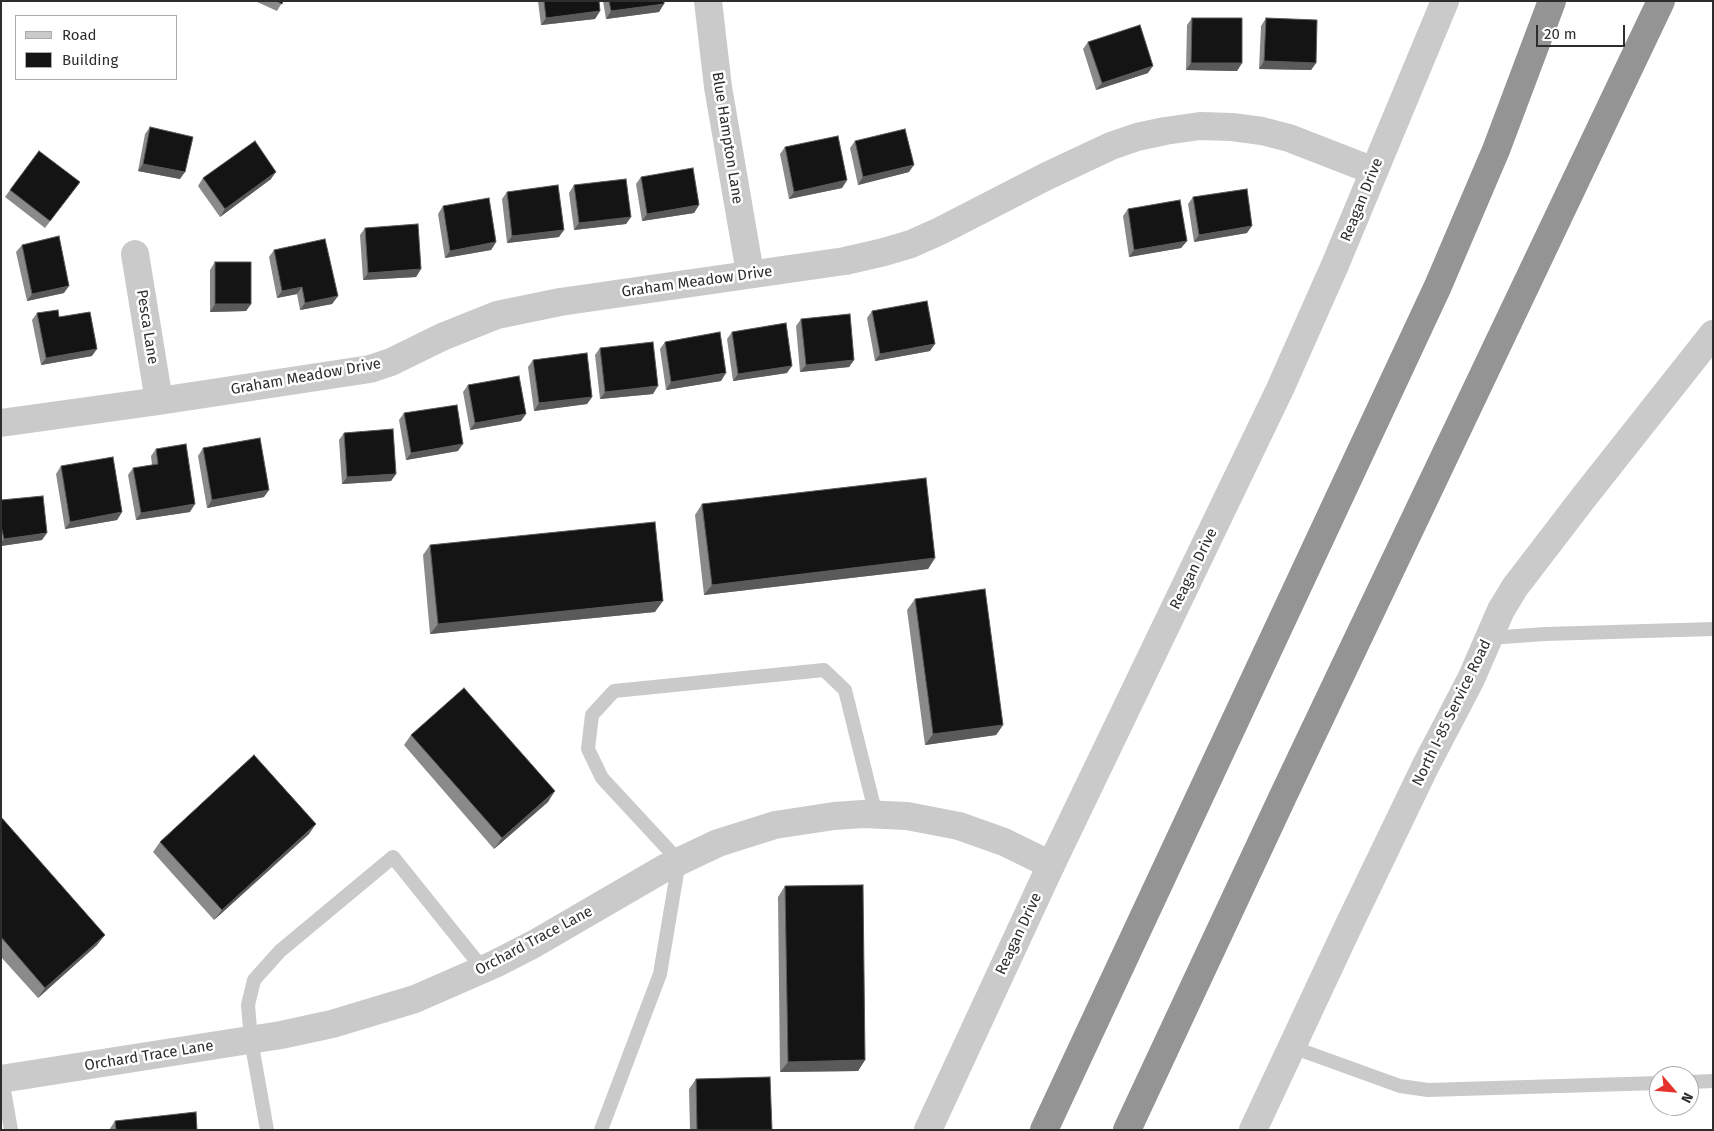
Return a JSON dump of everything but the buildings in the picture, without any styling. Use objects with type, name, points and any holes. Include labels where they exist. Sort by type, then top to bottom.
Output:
[{"type":"highway","points":[[1044,1130],[1438,286],[1496,150],[1552,1]]},
{"type":"highway","points":[[1127,1130],[1661,1]]},
{"type":"street","name":"Blue Hampton Lane","points":[[708,1],[718,87],[750,273]]},
{"type":"street","name":"Reagan Drive","points":[[928,1130],[1051,865],[1280,389],[1335,265],[1445,1]]},
{"type":"street","name":"Graham Meadow Drive","points":[[1,423],[370,369],[391,362],[442,337],[497,315],[560,302],[750,273],[844,261],[884,252],[911,244],[940,231],[1047,176],[1112,146],[1137,137],[1165,131],[1200,126],[1232,127],[1262,131],[1289,138],[1374,171]]},
{"type":"street","name":"Pesca Lane","points":[[135,254],[159,401]]},
{"type":"street","name":"North I-85 Service Road","points":[[1253,1130],[1350,922],[1425,767],[1471,679],[1501,610],[1515,587],[1584,497],[1713,334]]},
{"type":"street","name":"Orchard Trace Lane","points":[[2,1079],[251,1040],[332,1024],[415,999],[534,944],[679,861],[718,843],[775,825],[834,816],[907,816],[959,826],[1004,842],[1051,865]]},
{"type":"lane","points":[[1489,638],[1546,634],[1713,629]]},
{"type":"lane","points":[[601,1130],[660,974],[679,861],[602,778],[588,749],[592,715],[614,691],[824,670],[845,690],[876,815]]},
{"type":"lane","points":[[267,1130],[251,1040],[248,1005],[254,980],[280,951],[393,857],[483,969]]},
{"type":"lane","points":[[1292,1047],[1400,1086],[1428,1090],[1649,1083]]},
{"type":"lane","points":[[2,1079],[11,1130]]},
{"type":"lane","points":[[1699,1082],[1713,1081]]}]
